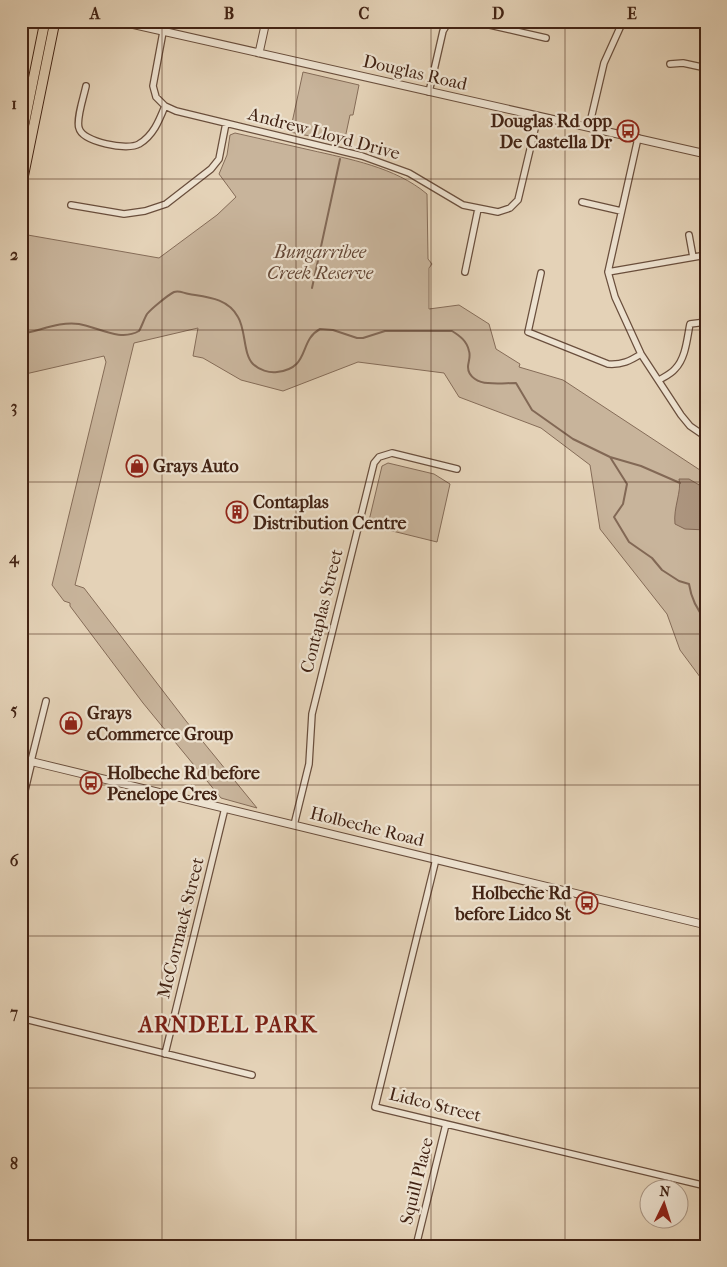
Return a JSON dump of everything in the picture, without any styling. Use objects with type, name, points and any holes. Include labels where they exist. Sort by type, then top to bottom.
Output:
[{"type":"main road","points":[[21,140],[45,21]]},
{"type":"main road","points":[[21,188],[55,21]]},
{"type":"street","name":"Douglas Road","points":[[118,21],[706,154]]},
{"type":"street","points":[[259,53],[266,21]]},
{"type":"street","points":[[429,92],[443,31],[449,21]]},
{"type":"street","points":[[472,21],[546,38]]},
{"type":"street","points":[[589,127],[604,63],[623,21]]},
{"type":"street","points":[[86,86],[78,128],[84,136],[122,147],[131,147],[139,144],[157,125],[165,106],[156,97],[153,86],[163,32]]},
{"type":"street","points":[[670,64],[683,63],[706,68]]},
{"type":"street","name":"Andrew Lloyd Drive","points":[[165,106],[176,111],[362,156],[409,174],[463,205],[498,212],[505,211],[515,204],[521,193],[538,116]]},
{"type":"street","points":[[71,205],[124,214],[145,211],[166,204],[211,169],[219,159],[226,123]]},
{"type":"street","points":[[638,138],[608,272],[615,298],[642,354],[688,423],[706,437]]},
{"type":"street","points":[[582,202],[621,211]]},
{"type":"street","points":[[465,272],[478,209]]},
{"type":"street","points":[[689,235],[693,257]]},
{"type":"street","points":[[608,272],[706,255]]},
{"type":"street","points":[[541,274],[528,332],[608,364],[620,364],[631,361],[642,354]]},
{"type":"street","points":[[659,380],[675,370],[679,364],[684,353],[690,324],[706,322]]},
{"type":"street","name":"Contaplas Street","points":[[294,825],[309,764],[312,714],[374,463],[382,455],[392,454],[457,469]]},
{"type":"street","points":[[21,807],[46,701]]},
{"type":"street","name":"Holbeche Road","points":[[21,759],[706,925]]},
{"type":"street","name":"McCormack Street","points":[[165,1054],[225,808]]},
{"type":"street","name":"Lidco Street","points":[[436,859],[375,1106],[706,1186]]},
{"type":"street","points":[[21,1018],[252,1075]]},
{"type":"street","name":"Squill Place","points":[[416,1246],[446,1124]]},
{"type":"green space","points":[[303,72],[359,85],[353,115],[350,115],[344,143],[290,132]]},
{"type":"green space","name":"Bungarribee Creek Reserve","points":[[235,133],[371,165],[401,177],[427,194],[428,259],[432,264],[429,268],[429,309],[459,305],[489,324],[496,349],[520,364],[519,367],[563,380],[706,474],[706,685],[680,650],[667,614],[600,529],[590,465],[541,428],[459,397],[444,373],[358,362],[283,391],[241,380],[203,358],[193,356],[198,328],[134,343],[75,585],[84,588],[186,721],[257,808],[221,798],[143,703],[70,606],[70,603],[64,601],[52,585],[106,362],[104,356],[21,375],[21,235],[159,258],[217,215],[236,197],[219,174],[227,155],[230,135]]},
{"type":"green space","points":[[388,463],[434,474],[450,484],[437,542],[368,525],[382,466]]},
{"type":"shaded area","points":[[679,479],[689,479],[706,489],[706,530],[685,529],[675,524]]},
{"type":"waterway","points":[[312,288],[340,159]]},
{"type":"waterway","points":[[21,334],[72,323],[109,333],[132,334],[139,331],[147,314],[152,309],[171,294],[178,291],[217,300],[229,306],[241,322],[250,360],[264,371],[277,372],[295,365],[300,360],[313,334],[320,329],[333,330],[357,338],[385,331],[452,331],[467,344],[470,355],[468,371],[475,379],[485,383],[516,383],[532,410],[573,439],[610,457],[627,484],[623,504],[614,517],[629,542],[652,558],[662,570],[679,581],[689,584],[695,603],[706,620]]},
{"type":"waterway","points":[[610,457],[641,466],[680,483]]},
{"type":"place","name":"Douglas Rd opp De Castella Dr","points":[[628,131]]},
{"type":"place","name":"Grays Auto","points":[[137,466]]},
{"type":"place","name":"Contaplas Distribution Centre","points":[[237,512]]},
{"type":"place","name":"Grays eCommerce Group","points":[[71,723]]},
{"type":"place","name":"Holbeche Rd before Penelope Cres","points":[[91,783]]},
{"type":"place","name":"Holbeche Rd before Lidco St","points":[[587,903]]},
{"type":"district","name":"ARNDELL PARK","points":[[228,1025]]}]
